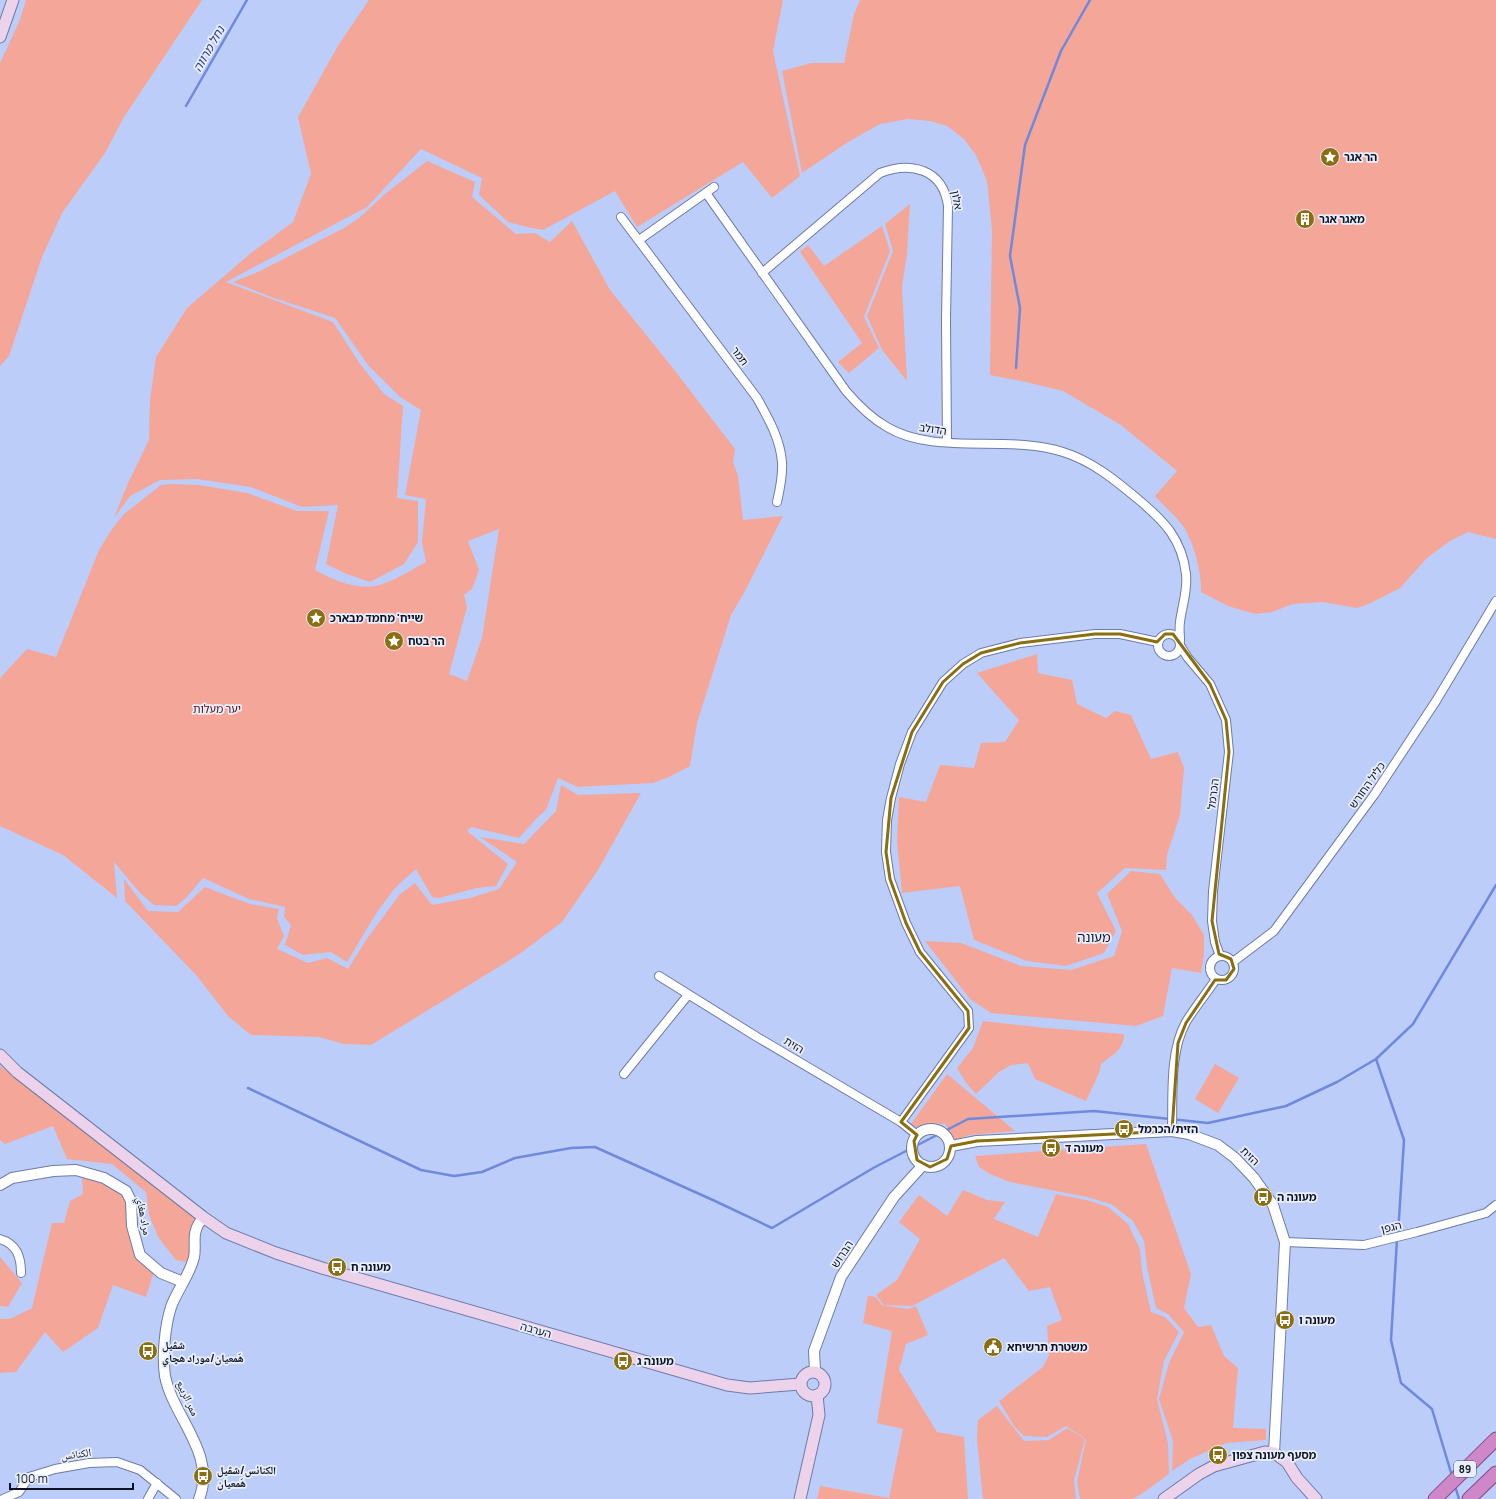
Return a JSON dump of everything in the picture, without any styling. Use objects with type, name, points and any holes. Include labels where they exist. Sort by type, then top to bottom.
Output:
[{"type":"highway","name":"89","points":[[1435,1499],[1496,1438]]},
{"type":"highway","name":"89","points":[[1469,1499],[1496,1473]]},
{"type":"main road","points":[[0,38],[13,0]]},
{"type":"main road","name":"הערבה","points":[[0,1055],[17,1072],[203,1217],[226,1233],[276,1253],[322,1268],[727,1385],[750,1388],[800,1384]]},
{"type":"main road","points":[[815,1371],[822,1376],[825,1384],[823,1390],[817,1395],[811,1396],[807,1395],[801,1388],[800,1384],[803,1375],[815,1371]]},
{"type":"main road","points":[[800,1499],[819,1416],[817,1395]]},
{"type":"main road","points":[[1164,1499],[1199,1474],[1214,1466],[1265,1452],[1274,1453],[1287,1462],[1316,1499]]},
{"type":"main road","points":[[1307,1489],[1313,1499]]},
{"type":"street","name":"אלון","points":[[762,273],[880,174],[890,169],[912,168],[922,170],[934,176],[942,186],[947,196],[948,206],[946,320],[947,442]]},
{"type":"street","points":[[639,240],[714,187]]},
{"type":"street","name":"הדולב","points":[[706,193],[846,391],[856,403],[888,428],[923,440],[1019,444],[1061,451],[1079,458],[1111,477],[1158,516],[1170,530],[1179,545],[1186,575],[1184,605],[1180,623],[1180,644]]},
{"type":"street","name":"תמר","points":[[621,217],[757,398],[772,425],[782,462],[778,502]]},
{"type":"street","name":"כליל החורש","points":[[1233,962],[1274,931],[1374,795],[1436,701],[1496,601]]},
{"type":"street","name":"הדולב","points":[[1165,634],[1176,624],[1184,605]]},
{"type":"street","points":[[901,1122],[969,1028],[968,1011],[920,952],[906,923],[890,879],[886,852],[887,820],[900,764],[912,732],[943,682],[963,664],[981,653],[1020,643],[1095,634],[1120,634],[1158,642]]},
{"type":"street","points":[[1165,634],[1173,634],[1176,636],[1180,644],[1177,654],[1173,656],[1165,656],[1159,650],[1158,642],[1165,634]]},
{"type":"street","name":"הכרמל","points":[[1180,644],[1188,658],[1210,684],[1226,720],[1229,752],[1213,891],[1212,921],[1215,942],[1220,956]]},
{"type":"street","points":[[1220,956],[1227,957],[1233,962],[1234,969],[1232,975],[1226,980],[1216,979],[1209,968],[1212,960],[1220,956]]},
{"type":"street","name":"הזית","points":[[659,976],[901,1122],[917,1135]]},
{"type":"street","points":[[1172,1131],[1174,1071],[1178,1043],[1186,1023],[1216,979]]},
{"type":"street","points":[[624,1074],[688,994]]},
{"type":"street","points":[[931,1128],[944,1133],[949,1140],[950,1146],[950,1153],[947,1159],[936,1166],[930,1167],[923,1165],[917,1160],[912,1148],[917,1135],[931,1128]]},
{"type":"street","name":"הזית","points":[[950,1146],[977,1141],[1172,1131],[1190,1134],[1218,1145],[1235,1158],[1254,1178],[1273,1205],[1285,1242],[1274,1453]]},
{"type":"street","name":"הברוש","points":[[815,1371],[814,1351],[841,1276],[894,1197],[923,1165]]},
{"type":"street","name":"مراد هغاي","points":[[0,1185],[12,1178],[53,1171],[76,1170],[104,1178],[126,1191],[131,1201],[132,1226],[140,1255],[161,1273],[183,1282]]},
{"type":"street","name":"הגפן","points":[[1285,1242],[1364,1244],[1486,1213],[1496,1205]]},
{"type":"street","name":"ممر الربيع","points":[[199,1499],[203,1480],[202,1461],[187,1426],[171,1395],[165,1376],[164,1347],[171,1307],[194,1258],[196,1230],[203,1217]]},
{"type":"street","points":[[0,1239],[16,1248],[21,1261],[21,1274]]},
{"type":"street","name":"الكنائس","points":[[2,1499],[13,1497],[19,1492],[29,1477],[55,1469],[89,1462],[117,1462],[140,1470],[176,1499]]},
{"type":"street","points":[[148,1499],[157,1483]]},
{"type":"highlighted area","points":[[1095,634],[1120,634],[1157,642],[1165,634],[1173,634],[1210,684],[1226,720],[1229,752],[1212,921],[1219,954],[1231,959],[1234,969],[1226,980],[1215,980],[1186,1023],[1178,1043],[1172,1131],[977,1141],[951,1146],[947,1159],[930,1167],[917,1160],[914,1141],[917,1135],[901,1122],[969,1028],[968,1011],[920,952],[906,923],[890,879],[886,852],[891,798],[912,732],[943,682],[963,664],[981,653],[1020,643]]},
{"type":"green space","points":[[26,0],[202,0],[124,117],[105,153],[62,213],[42,257],[9,356],[0,366],[0,63],[19,22]]},
{"type":"green space","points":[[369,0],[783,0],[773,51],[800,176],[772,198],[743,162],[637,227],[615,191],[543,230],[508,222],[479,195],[482,178],[421,149],[367,207],[226,282],[333,322],[360,364],[384,394],[403,406],[397,498],[418,501],[418,542],[404,564],[370,582],[344,573],[326,564],[338,505],[302,507],[251,487],[197,479],[160,480],[130,496],[114,518],[128,483],[149,440],[150,400],[156,357],[187,308],[251,253],[293,222],[311,174],[298,117],[339,44]]},
{"type":"green space","points":[[860,0],[1496,0],[1496,539],[1468,532],[1450,541],[1427,558],[1400,588],[1369,604],[1357,608],[1322,602],[1293,604],[1272,612],[1255,614],[1228,606],[1201,592],[1199,568],[1185,529],[1155,496],[1177,471],[1121,425],[1063,391],[990,375],[992,230],[987,181],[976,155],[964,139],[947,126],[930,121],[908,119],[880,124],[848,142],[802,173],[782,71],[811,63],[844,63],[854,14]]},
{"type":"green space","name":"יער מעלות","points":[[427,161],[475,182],[472,197],[516,234],[535,233],[550,242],[572,221],[610,290],[735,449],[733,462],[738,476],[743,520],[783,516],[745,591],[731,615],[697,723],[690,766],[669,777],[653,783],[578,787],[558,778],[546,810],[519,838],[471,827],[467,831],[508,864],[496,886],[477,888],[439,898],[432,897],[416,869],[395,888],[377,912],[347,962],[331,952],[303,955],[285,945],[291,925],[284,917],[285,907],[249,899],[203,878],[185,899],[176,906],[154,905],[140,893],[114,862],[117,898],[63,855],[0,826],[0,682],[1,677],[27,649],[56,657],[99,550],[112,529],[124,514],[161,485],[199,485],[247,493],[297,511],[329,511],[315,570],[340,582],[367,587],[376,586],[395,579],[426,562],[422,542],[426,499],[405,495],[421,410],[400,397],[368,365],[335,318],[271,297],[233,282],[260,271],[344,228],[359,218],[385,194]],"holes":[[[499,529],[482,638],[467,681],[449,674],[467,607],[464,595],[472,589],[479,570],[468,541]]]},
{"type":"green space","points":[[910,204],[907,254],[902,286],[907,381],[882,350],[867,316],[893,251],[885,224]]},
{"type":"green space","points":[[882,226],[890,251],[864,317],[879,348],[849,373],[838,362],[862,343],[800,252],[808,245],[824,266]]},
{"type":"green space","points":[[1037,654],[1038,673],[1072,680],[1077,704],[1106,718],[1115,711],[1131,715],[1151,759],[1178,752],[1184,768],[1180,815],[1167,855],[1166,870],[1125,868],[1097,893],[1116,931],[1104,953],[1066,966],[1027,961],[974,940],[960,886],[902,893],[897,841],[899,797],[926,802],[940,765],[974,768],[981,743],[1005,742],[1019,720],[977,673]]},
{"type":"green space","points":[[561,785],[578,795],[641,793],[598,870],[562,922],[518,955],[371,1045],[344,1044],[319,1037],[251,1035],[228,1016],[197,976],[125,901],[124,879],[148,911],[178,912],[205,887],[250,904],[279,909],[277,918],[284,936],[277,949],[308,963],[327,958],[348,969],[366,940],[400,894],[415,883],[432,905],[470,898],[499,889],[517,862],[480,837],[524,844],[556,811]]},
{"type":"green space","points":[[1131,871],[1160,874],[1175,898],[1192,915],[1204,935],[1204,955],[1201,973],[1172,968],[1163,1016],[1136,1026],[991,1013],[970,999],[925,941],[961,943],[1021,966],[1071,970],[1114,956],[1122,931],[1107,894]]},
{"type":"green space","points":[[983,1021],[1124,1034],[1122,1044],[1117,1052],[1101,1064],[1099,1073],[1086,1101],[1035,1079],[1028,1063],[1011,1065],[999,1072],[976,1094],[967,1084],[957,1068],[973,1048]]},
{"type":"green space","points":[[1215,1064],[1239,1078],[1218,1113],[1195,1099]]},
{"type":"green space","points":[[0,1066],[197,1215],[190,1263],[176,1260],[158,1237],[149,1215],[146,1192],[112,1164],[67,1159],[53,1126],[5,1144],[0,1140]]},
{"type":"green space","points":[[947,1074],[1015,1131],[970,1135],[954,1140],[945,1124],[931,1123],[918,1128],[911,1124]]},
{"type":"green space","points":[[1146,1144],[1191,1274],[1184,1308],[1198,1327],[1211,1325],[1224,1356],[1238,1368],[1233,1428],[1266,1429],[1266,1440],[1226,1443],[1190,1459],[1172,1471],[1173,1441],[1159,1399],[1169,1363],[1184,1332],[1168,1314],[1156,1308],[1147,1267],[1144,1241],[1133,1221],[1111,1204],[1087,1197],[1010,1182],[990,1174],[979,1167],[975,1156]]},
{"type":"green space","points":[[82,1177],[102,1180],[122,1189],[134,1233],[144,1256],[155,1268],[146,1297],[113,1285],[98,1328],[63,1352],[45,1332],[16,1372],[0,1373],[0,1319],[10,1319],[32,1308],[52,1223],[64,1223],[70,1201],[83,1194]]},
{"type":"green space","points":[[963,1190],[987,1200],[1005,1202],[994,1219],[1038,1237],[1056,1194],[1090,1201],[1108,1207],[1128,1224],[1140,1249],[1142,1272],[1151,1312],[1165,1317],[1179,1332],[1164,1361],[1157,1399],[1168,1443],[1169,1474],[1133,1499],[1080,1499],[1077,1482],[1086,1439],[1066,1426],[1047,1437],[1024,1436],[1014,1426],[999,1401],[1043,1367],[1049,1355],[1047,1326],[1062,1320],[1050,1287],[1029,1291],[1004,1258],[912,1306],[884,1305],[876,1295],[897,1280],[920,1239],[899,1222],[919,1195],[947,1216]]},
{"type":"green space","points":[[0,1257],[22,1283],[8,1307],[0,1306]]},
{"type":"green space","points":[[868,1296],[876,1297],[882,1305],[908,1309],[916,1306],[928,1335],[906,1344],[899,1370],[937,1432],[964,1437],[968,1499],[817,1499],[820,1486],[889,1498],[903,1429],[877,1423],[892,1331],[863,1323]]},
{"type":"green space","points":[[997,1406],[1024,1441],[1049,1440],[1067,1428],[1085,1439],[1074,1480],[1076,1499],[983,1499],[977,1439],[978,1420]]},
{"type":"waterway","name":"נחל מרווה","points":[[186,106],[247,0]]},
{"type":"waterway","points":[[1016,368],[1020,308],[1010,256],[1025,145],[1061,51],[1090,0]]},
{"type":"waterway","points":[[248,1088],[421,1170],[454,1176],[482,1172],[515,1158],[571,1148],[595,1147],[772,1228],[875,1167],[968,1119],[1094,1111],[1208,1123],[1286,1106],[1337,1082],[1376,1059],[1413,1024],[1496,885]]},
{"type":"waterway","points":[[1376,1059],[1404,1140],[1398,1234]]},
{"type":"waterway","points":[[1397,1239],[1391,1340],[1401,1383],[1432,1409],[1452,1476]]},
{"type":"waterway","points":[[1455,1486],[1459,1499]]},
{"type":"place","name":"הר אגר","points":[[1330,157]]},
{"type":"place","name":"מאגר אגר","points":[[1305,219]]},
{"type":"place","name":"שייח' מחמד מבארכ","points":[[316,618]]},
{"type":"place","name":"הר בטח","points":[[394,641]]},
{"type":"place","name":"הזית/הכרמל","points":[[1124,1129]]},
{"type":"place","name":"מעונה ד","points":[[1051,1148]]},
{"type":"place","name":"מעונה ה","points":[[1263,1197]]},
{"type":"place","name":"מעונה ח","points":[[337,1267]]},
{"type":"place","name":"מעונה ו","points":[[1285,1320]]},
{"type":"place","name":"משטרת תרשיחא","points":[[993,1347]]},
{"type":"place","name":"شڤيل هَمعيان/موراد هچاي","points":[[148,1351]]},
{"type":"place","name":"מעונה ג","points":[[623,1361]]},
{"type":"place","name":"מסעף מעונה צפון","points":[[1218,1455]]},
{"type":"place","name":"الكنائس/شڤيل هَمعيان","points":[[203,1476]]},
{"type":"district","name":"מעונה","points":[[1094,937]]}]
